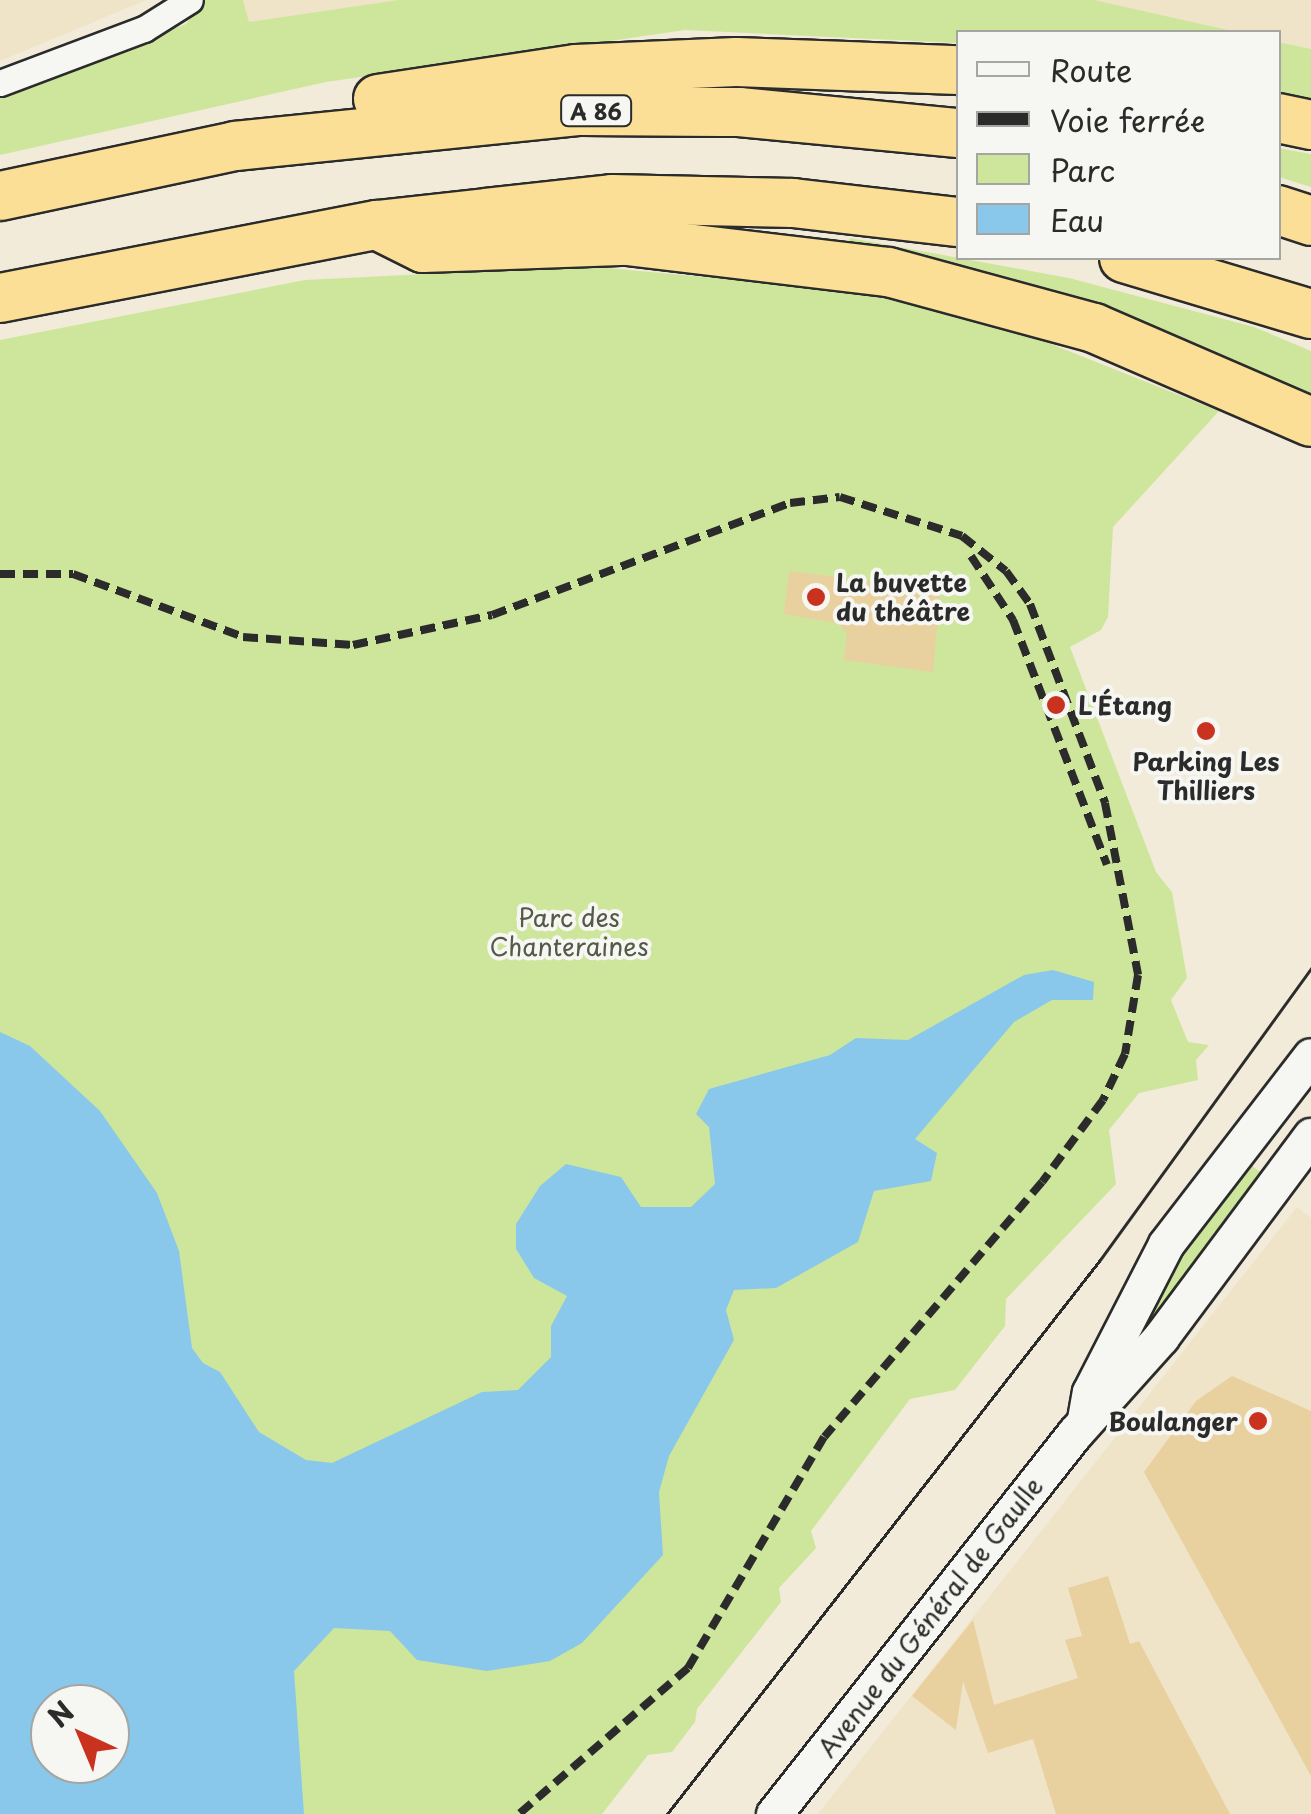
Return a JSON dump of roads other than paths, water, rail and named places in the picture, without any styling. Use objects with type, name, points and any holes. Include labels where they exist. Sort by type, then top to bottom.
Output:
[{"type":"highway","points":[[235,146],[284,115],[576,70],[736,62],[956,70]]},
{"type":"highway","name":"A 86","points":[[0,196],[235,146],[582,111],[739,112],[956,133]]},
{"type":"highway","points":[[1281,119],[1311,125]]},
{"type":"highway","points":[[0,298],[377,224],[612,199],[793,203],[956,222]]},
{"type":"highway","points":[[1281,211],[1311,221]]},
{"type":"highway","points":[[377,224],[423,248],[627,241],[888,272],[1094,328],[1311,422]]},
{"type":"highway","points":[[1131,260],[1311,314]]},
{"type":"main road","name":"Avenue du Général de Gaulle","points":[[1085,1420],[1090,1392],[1166,1244],[1311,1056]]},
{"type":"main road","points":[[1281,1090],[1311,1114]]},
{"type":"main road","name":"Avenue du Général de Gaulle","points":[[774,1814],[1085,1420],[1161,1337],[1311,1136]]},
{"type":"street","points":[[0,83],[159,22],[190,0]]},
{"type":"water","points":[[1053,970],[1094,982],[1093,1000],[1052,1000],[1014,1022],[915,1139],[937,1153],[931,1181],[874,1191],[858,1242],[776,1288],[734,1290],[726,1310],[734,1340],[669,1456],[659,1492],[663,1555],[582,1643],[550,1661],[487,1671],[417,1660],[390,1631],[334,1628],[294,1671],[304,1814],[0,1814],[0,1032],[30,1046],[100,1111],[157,1193],[179,1251],[192,1348],[203,1363],[220,1372],[259,1432],[306,1460],[332,1463],[482,1392],[518,1390],[551,1357],[551,1326],[567,1296],[534,1278],[516,1249],[516,1224],[540,1186],[566,1164],[621,1177],[641,1207],[691,1207],[715,1184],[709,1127],[696,1114],[709,1089],[830,1055],[856,1038],[908,1040],[1024,975]]},
{"type":"tram line","points":[[667,1814],[1100,1260],[1311,968]]},
{"type":"railway","points":[[0,574],[73,574],[243,637],[353,645],[492,615],[790,503],[840,497],[962,536],[1006,571],[1030,604],[1105,803],[1138,975],[1125,1054],[1103,1100],[1042,1182],[824,1437],[688,1668],[519,1814]]},
{"type":"railway","points":[[971,556],[1013,620],[1107,865]]},
{"type":"place","name":"La buvette du théâtre","points":[[816,597]]},
{"type":"place","name":"L'Étang","points":[[1056,705]]},
{"type":"place","name":"Parking Les Thilliers","points":[[1206,731]]},
{"type":"place","name":"Boulanger","points":[[1258,1421]]},
{"type":"park label","name":"Parc des Chanteraines","points":[[569,932]]}]
